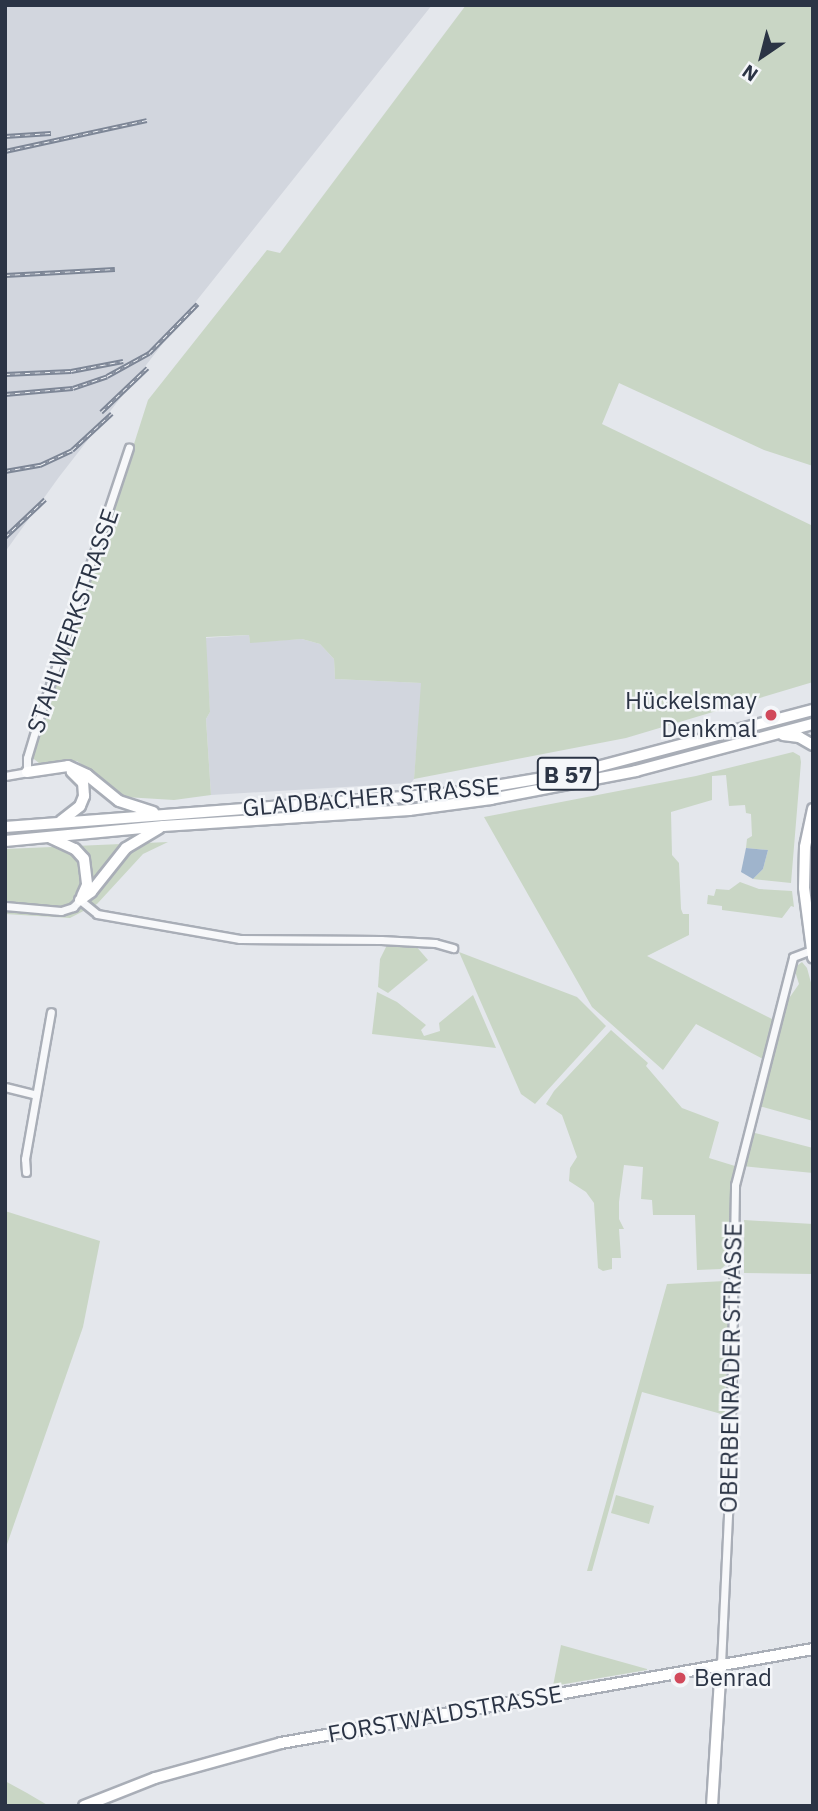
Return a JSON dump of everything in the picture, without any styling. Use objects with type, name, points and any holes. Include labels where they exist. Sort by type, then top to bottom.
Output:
[{"type":"main road","name":"GLADBACHER STRASSE","points":[[5,841],[163,820],[489,788],[634,759],[813,710]]},
{"type":"main road","name":"GLADBACHER STRASSE","points":[[11,827],[58,823],[363,814],[491,799],[636,771],[813,724]]},
{"type":"main road","points":[[781,734],[799,737],[813,745]]},
{"type":"main road","points":[[58,823],[80,806],[84,796],[79,778],[60,766]]},
{"type":"main road","points":[[27,772],[60,766],[87,775],[119,801],[163,820],[126,848],[91,892],[80,900]]},
{"type":"main road","points":[[812,953],[804,897],[804,863],[813,809]]},
{"type":"main road","points":[[48,837],[75,849],[84,859],[87,886],[80,900]]},
{"type":"main road","name":"FORSTWALDSTRASSE","points":[[84,1806],[155,1778],[281,1743],[813,1649]]},
{"type":"main road","name":"OBERBENRADER STRASSE","points":[[712,1806],[722,1664]]},
{"type":"street","name":"STAHLWERKSTRASSE","points":[[27,772],[27,758],[39,718],[130,448]]},
{"type":"street","points":[[5,776],[27,772]]},
{"type":"street","points":[[5,906],[61,911],[73,907],[80,900],[97,914],[240,939],[395,940],[435,943],[453,948]]},
{"type":"street","name":"OBERBENRADER STRASSE","points":[[722,1664],[730,1475],[735,1185],[793,957],[812,953]]},
{"type":"street","points":[[26,1172],[25,1159],[51,1012]]},
{"type":"street","points":[[5,1087],[36,1095]]},
{"type":"shaded area","points":[[5,5],[432,5],[178,324],[59,477],[5,552]]},
{"type":"shaded area","points":[[249,635],[250,642],[302,639],[320,644],[334,659],[335,679],[422,683],[414,779],[411,783],[211,795],[206,719],[210,712],[205,638]]},
{"type":"green space","points":[[466,5],[813,5],[813,466],[764,450],[619,383],[602,424],[813,526],[813,682],[626,738],[414,779],[421,683],[335,679],[334,659],[320,644],[302,639],[250,643],[249,635],[206,637],[210,712],[206,719],[211,795],[174,800],[125,797],[77,761],[39,763],[30,756],[72,638],[148,400],[267,250],[280,253]]},
{"type":"green space","points":[[793,752],[800,756],[801,762],[791,883],[753,879],[763,869],[768,850],[746,848],[747,839],[752,836],[751,814],[746,813],[745,805],[729,806],[726,775],[712,776],[712,800],[671,812],[672,855],[679,863],[681,909],[683,914],[689,914],[689,935],[647,956],[774,1020],[765,1060],[696,1024],[663,1070],[592,1007],[484,817],[696,776]]},
{"type":"green space","points":[[168,842],[143,854],[97,904],[70,918],[5,914],[5,849]]},
{"type":"green space","points":[[740,882],[759,889],[792,891],[794,907],[791,906],[782,918],[722,910],[722,906],[707,904],[708,895],[714,896],[716,889],[729,890]]},
{"type":"green space","points":[[388,943],[415,945],[428,960],[388,993],[378,987],[380,959]]},
{"type":"green space","points":[[459,952],[577,997],[606,1026],[535,1104],[521,1094]]},
{"type":"green space","points":[[802,962],[807,968],[813,990],[813,1121],[759,1106],[785,1004],[799,984],[794,968]]},
{"type":"green space","points":[[377,992],[397,1002],[426,1025],[421,1030],[424,1036],[440,1031],[439,1023],[473,995],[496,1048],[372,1034]]},
{"type":"green space","points":[[611,1030],[648,1063],[646,1066],[682,1108],[719,1122],[709,1158],[735,1166],[730,1211],[730,1261],[721,1269],[697,1270],[695,1215],[653,1215],[652,1200],[641,1199],[643,1167],[624,1165],[619,1202],[619,1219],[624,1229],[619,1229],[621,1258],[612,1258],[612,1269],[603,1271],[598,1268],[594,1203],[586,1192],[569,1181],[570,1168],[577,1157],[562,1115],[546,1104],[554,1091]]},
{"type":"green space","points":[[751,1132],[813,1148],[813,1173],[742,1166]]},
{"type":"green space","points":[[5,1211],[100,1241],[83,1327],[5,1550]]},
{"type":"green space","points":[[744,1220],[813,1224],[813,1274],[744,1273]]},
{"type":"green space","points":[[725,1281],[729,1284],[725,1415],[642,1392],[592,1571],[587,1571],[667,1284]]},
{"type":"green space","points":[[616,1495],[654,1506],[649,1524],[611,1513]]},
{"type":"green space","points":[[561,1645],[647,1669],[647,1670],[553,1686]]},
{"type":"green space","points":[[5,1781],[27,1793],[49,1806],[5,1806]]},
{"type":"water","points":[[746,848],[768,850],[763,869],[753,879],[741,872]]},
{"type":"railway","points":[[5,151],[147,120]]},
{"type":"railway","points":[[5,136],[51,133]]},
{"type":"railway","points":[[5,275],[115,269]]},
{"type":"railway","points":[[5,394],[73,388],[107,376],[149,353],[197,304]]},
{"type":"railway","points":[[5,374],[71,371],[123,361]]},
{"type":"railway","points":[[101,412],[147,368]]},
{"type":"railway","points":[[5,471],[40,465],[72,450],[112,413]]},
{"type":"railway","points":[[5,537],[45,499]]},
{"type":"place","name":"Hückelsmay Denkmal","points":[[771,715]]},
{"type":"place","name":"Benrad","points":[[680,1678]]}]
